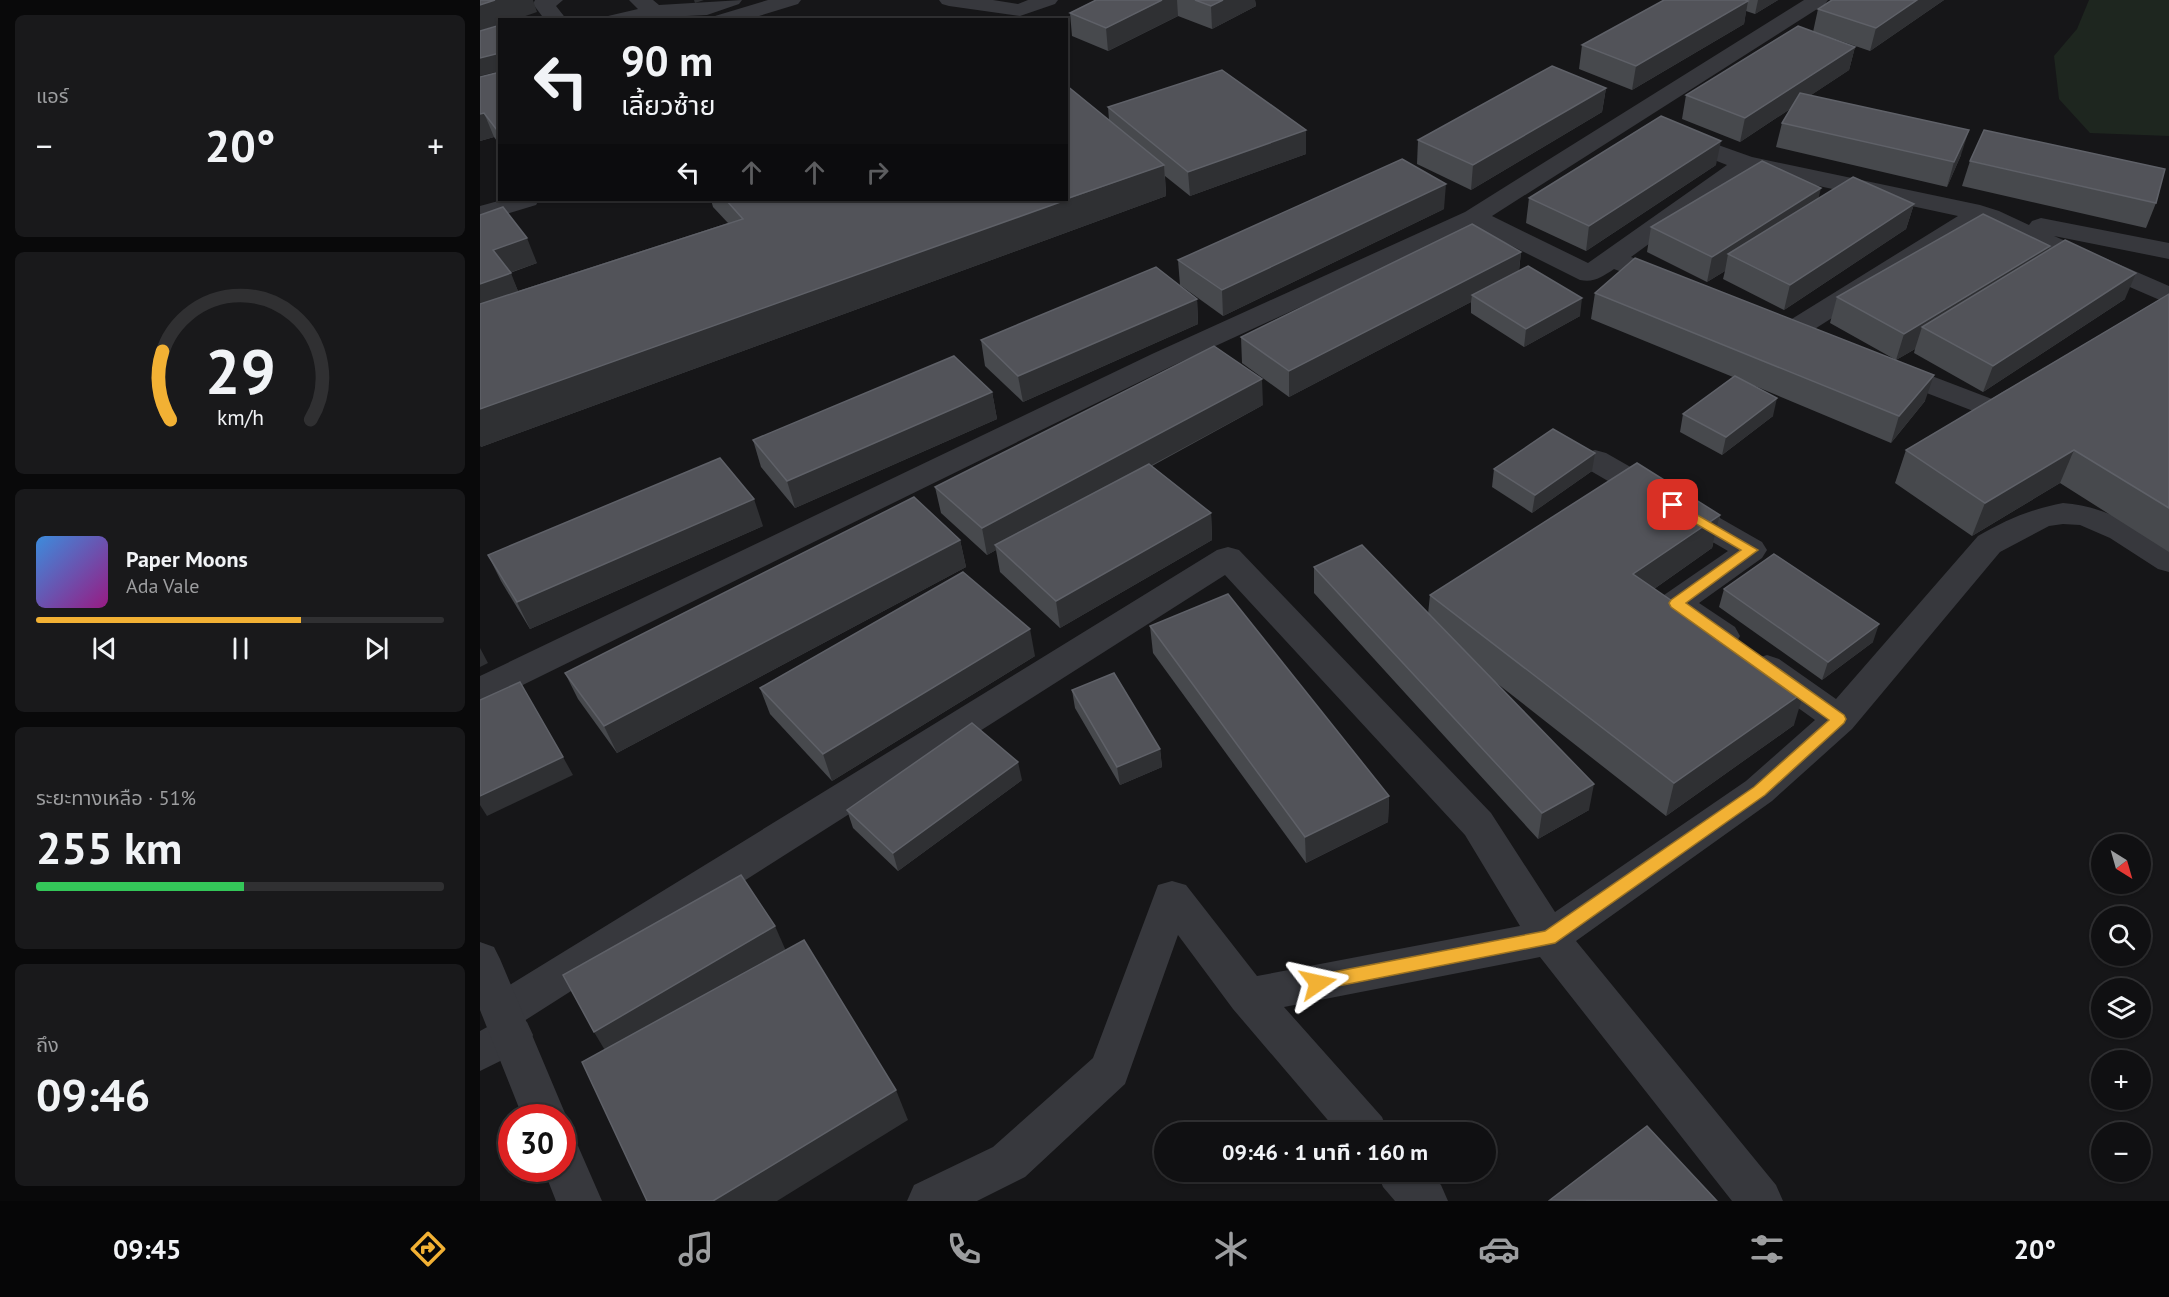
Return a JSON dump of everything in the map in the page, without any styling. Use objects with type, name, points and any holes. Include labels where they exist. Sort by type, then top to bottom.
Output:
[{"type":"street","points":[[553,0],[543,4],[555,18]]},
{"type":"street","points":[[620,18],[647,6],[707,9],[732,0]]},
{"type":"street","points":[[729,18],[792,0]]},
{"type":"street","points":[[949,0],[1020,10],[1048,0]]},
{"type":"street","points":[[480,691],[1162,360],[1474,217],[1818,0]]},
{"type":"street","points":[[1630,120],[1744,163],[2169,251]]},
{"type":"street","points":[[1474,217],[1590,274],[1744,163]]},
{"type":"street","points":[[480,214],[524,201]]},
{"type":"street","points":[[1980,213],[2162,302]]},
{"type":"street","points":[[1824,343],[1781,326],[1980,213]]},
{"type":"street","points":[[1612,259],[1696,293]]},
{"type":"street","points":[[1866,360],[1994,410],[2043,379]]},
{"type":"street","points":[[1595,460],[1751,550],[1676,603],[1839,719]]},
{"type":"street","points":[[1248,996],[1549,938],[1759,791],[1839,719],[1989,544],[2015,527],[2041,516],[2078,513],[2097,517],[2169,561]]},
{"type":"street","points":[[500,1034],[1228,558],[1478,824],[1549,938],[1760,1201]]},
{"type":"street","points":[[930,1201],[1009,1161],[1110,1070],[1172,897],[1248,996],[1357,1122]]},
{"type":"street","points":[[480,959],[500,1034],[538,1104]]},
{"type":"street","points":[[571,1182],[579,1201]]},
{"type":"street","points":[[1408,1182],[1425,1201]]},
{"type":"shaded area","points":[[2089,0],[2169,0],[2169,136],[2090,133],[2059,99],[2054,56],[2077,29]]},
{"type":"building","points":[[480,0],[495,0],[480,5]]},
{"type":"building","points":[[1096,0],[1162,0],[1106,28],[1070,13]]},
{"type":"building","points":[[1195,0],[1223,0],[1211,6]]},
{"type":"building","points":[[1664,0],[1748,1],[1636,66],[1582,45]]},
{"type":"building","points":[[1832,0],[1917,0],[1876,28],[1818,9]]},
{"type":"building","points":[[498,26],[498,54],[480,58],[480,31]]},
{"type":"building","points":[[1798,26],[1855,47],[1745,118],[1686,95]]},
{"type":"building","points":[[1552,66],[1606,88],[1473,165],[1418,140]]},
{"type":"building","points":[[1222,70],[1306,130],[1188,172],[1108,107]]},
{"type":"building","points":[[498,72],[498,131],[484,113],[480,114],[480,77]]},
{"type":"building","points":[[1068,87],[1164,165],[1068,198]]},
{"type":"building","points":[[1800,93],[1969,130],[1954,162],[1782,123]]},
{"type":"building","points":[[1661,116],[1721,141],[1589,226],[1529,198]]},
{"type":"building","points":[[1984,130],[2165,169],[2156,203],[1970,161]]},
{"type":"building","points":[[1402,159],[1446,184],[1222,290],[1178,260]]},
{"type":"building","points":[[1762,161],[1821,188],[1712,257],[1651,227]]},
{"type":"building","points":[[1853,177],[1914,204],[1790,285],[1728,254]]},
{"type":"building","points":[[727,201],[1063,201],[480,409],[480,304],[743,219]]},
{"type":"building","points":[[503,207],[527,238],[493,250],[511,273],[480,284],[480,215]]},
{"type":"building","points":[[1983,214],[2050,246],[1904,334],[1837,297]]},
{"type":"building","points":[[1472,224],[1521,252],[1289,371],[1241,337]]},
{"type":"building","points":[[2065,240],[2136,273],[1993,366],[1922,327]]},
{"type":"building","points":[[1635,258],[1934,375],[1899,416],[1595,293]]},
{"type":"building","points":[[1528,266],[1582,298],[1526,329],[1472,295]]},
{"type":"building","points":[[1156,267],[1197,299],[1018,376],[981,340]]},
{"type":"building","points":[[2169,294],[2169,508],[2074,450],[1985,503],[1906,450]]},
{"type":"building","points":[[1214,346],[1262,379],[982,528],[935,487]]},
{"type":"building","points":[[954,356],[992,392],[787,481],[753,440]]},
{"type":"building","points":[[1735,376],[1777,398],[1726,437],[1683,414]]},
{"type":"building","points":[[1553,429],[1595,453],[1535,495],[1494,469]]},
{"type":"building","points":[[720,458],[754,499],[517,602],[488,555]]},
{"type":"building","points":[[1637,463],[1720,515],[1633,574],[1804,692],[1674,783],[1430,595]]},
{"type":"building","points":[[1149,464],[1211,513],[1056,601],[995,545]]},
{"type":"building","points":[[914,497],[960,540],[604,726],[565,673]]},
{"type":"building","points":[[1362,545],[1594,784],[1542,813],[1314,567]]},
{"type":"building","points":[[1774,554],[1879,624],[1828,662],[1724,589]]},
{"type":"building","points":[[963,572],[1030,629],[823,754],[760,688]]},
{"type":"building","points":[[1228,594],[1389,796],[1305,837],[1150,626]]},
{"type":"building","points":[[1114,673],[1160,749],[1117,767],[1072,690]]},
{"type":"building","points":[[520,682],[563,757],[480,796],[480,700]]},
{"type":"building","points":[[972,723],[1018,762],[893,853],[847,810]]},
{"type":"building","points":[[741,875],[775,926],[594,1032],[563,975]]},
{"type":"building","points":[[804,940],[896,1090],[713,1201],[647,1201],[582,1062]]},
{"type":"building","points":[[1647,1126],[1717,1201],[1550,1200]]},
{"type":"route","points":[[1318,983],[1549,938],[1759,791],[1839,719],[1676,603],[1751,550],[1673,505]]}]
